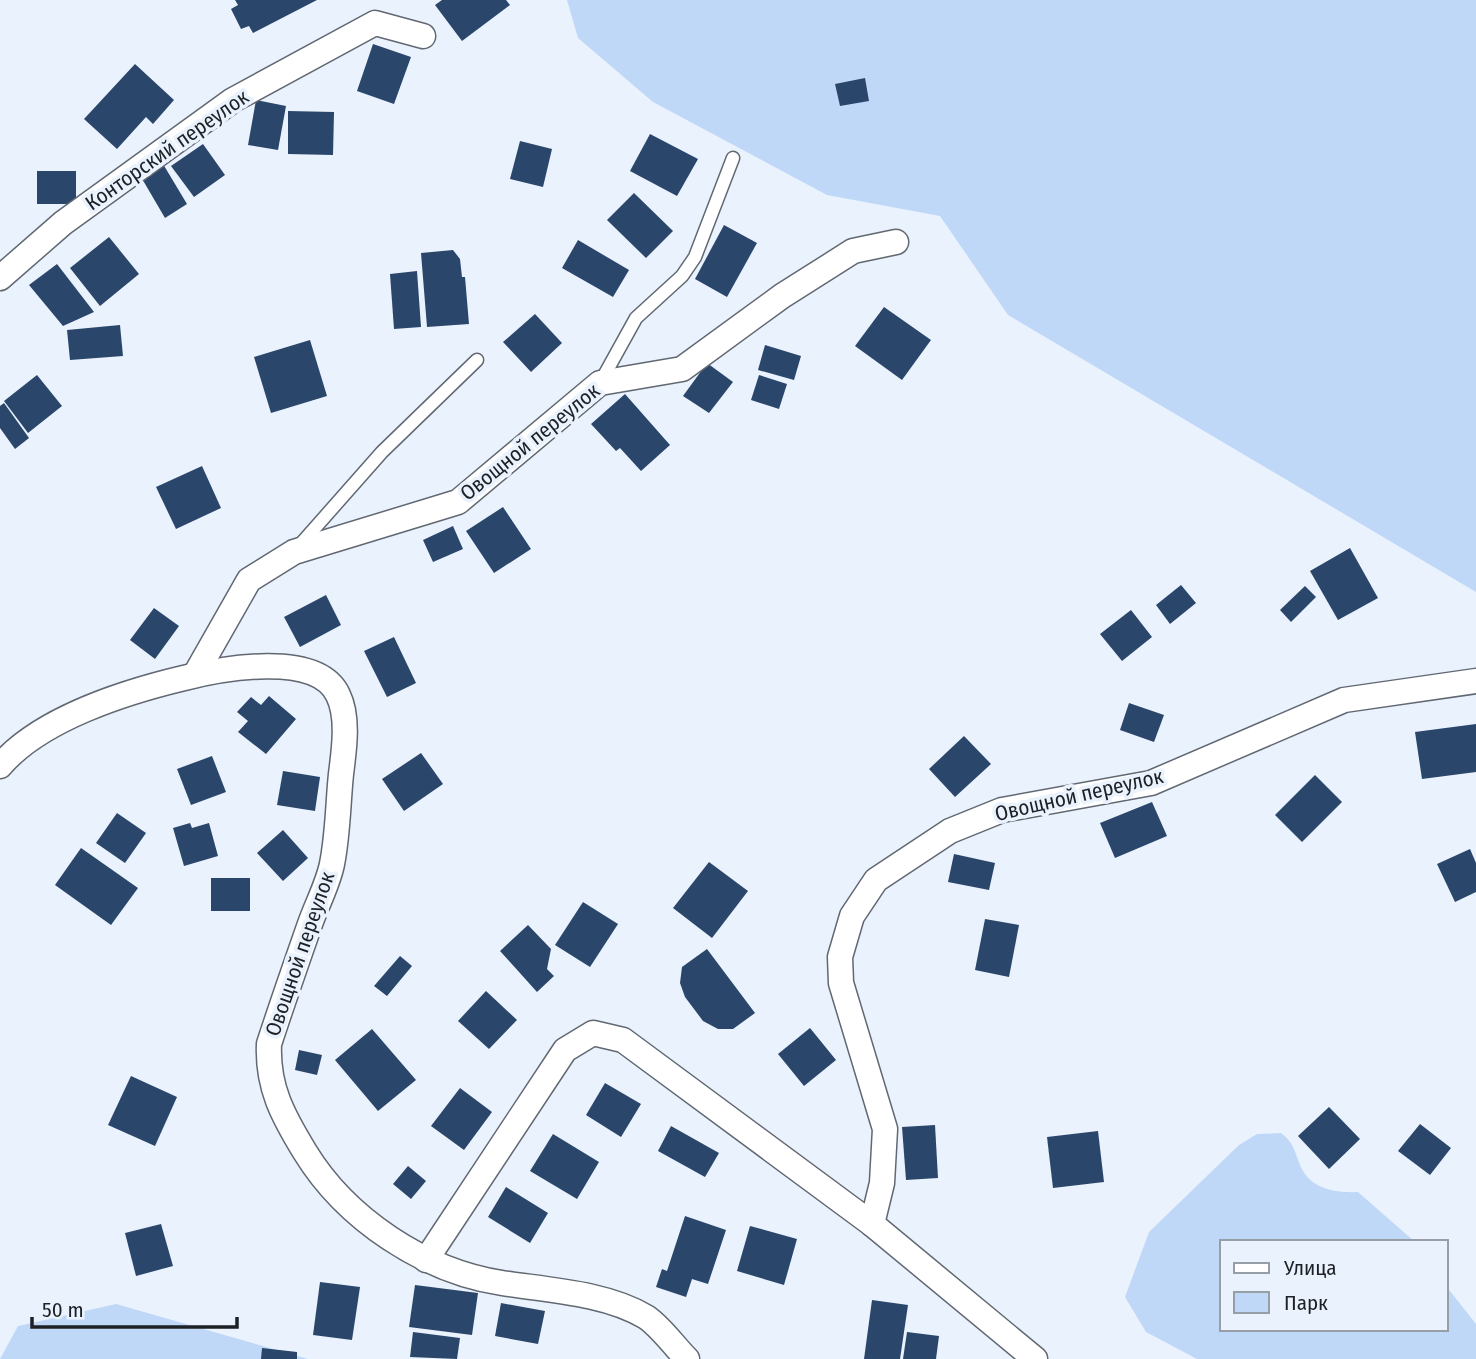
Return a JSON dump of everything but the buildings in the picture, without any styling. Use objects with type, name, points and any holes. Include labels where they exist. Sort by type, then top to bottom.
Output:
[{"type":"street","name":"Конторский переулок","points":[[0,278],[63,223],[233,100],[375,23],[424,36]]},
{"type":"street","name":"Овощной переулок","points":[[195,675],[249,580],[294,552],[458,502],[600,383],[682,369],[782,296],[853,251],[896,242]]},
{"type":"street","name":"Овощной переулок","points":[[0,766],[15,748],[70,718],[140,689],[229,667],[267,665],[300,670],[323,680],[338,693],[344,717],[343,758],[332,865],[268,1044],[268,1070],[274,1098],[311,1162],[353,1211],[426,1260],[499,1282],[566,1291],[612,1304],[647,1318],[687,1359]]},
{"type":"street","name":"Овощной переулок","points":[[872,1224],[882,1183],[885,1129],[841,983],[840,957],[852,916],[876,880],[950,831],[1002,810],[1151,783],[1344,700],[1476,681]]},
{"type":"street","points":[[426,1260],[565,1050],[593,1033],[624,1040],[872,1224],[1035,1359]]},
{"type":"lane","points":[[600,383],[636,318],[682,276],[695,257],[733,158]]},
{"type":"lane","points":[[294,552],[382,453],[477,360]]},
{"type":"green space","points":[[567,0],[1476,0],[1476,592],[1008,315],[940,216],[827,195],[653,102],[578,38]]},
{"type":"green space","points":[[1281,1133],[1290,1141],[1303,1171],[1314,1182],[1335,1191],[1358,1192],[1413,1240],[1220,1240],[1220,1331],[1448,1331],[1448,1289],[1476,1324],[1476,1359],[1197,1359],[1146,1332],[1125,1297],[1149,1232],[1239,1145],[1257,1134]]},
{"type":"green space","points":[[116,1304],[308,1359],[0,1359],[18,1326]]}]
